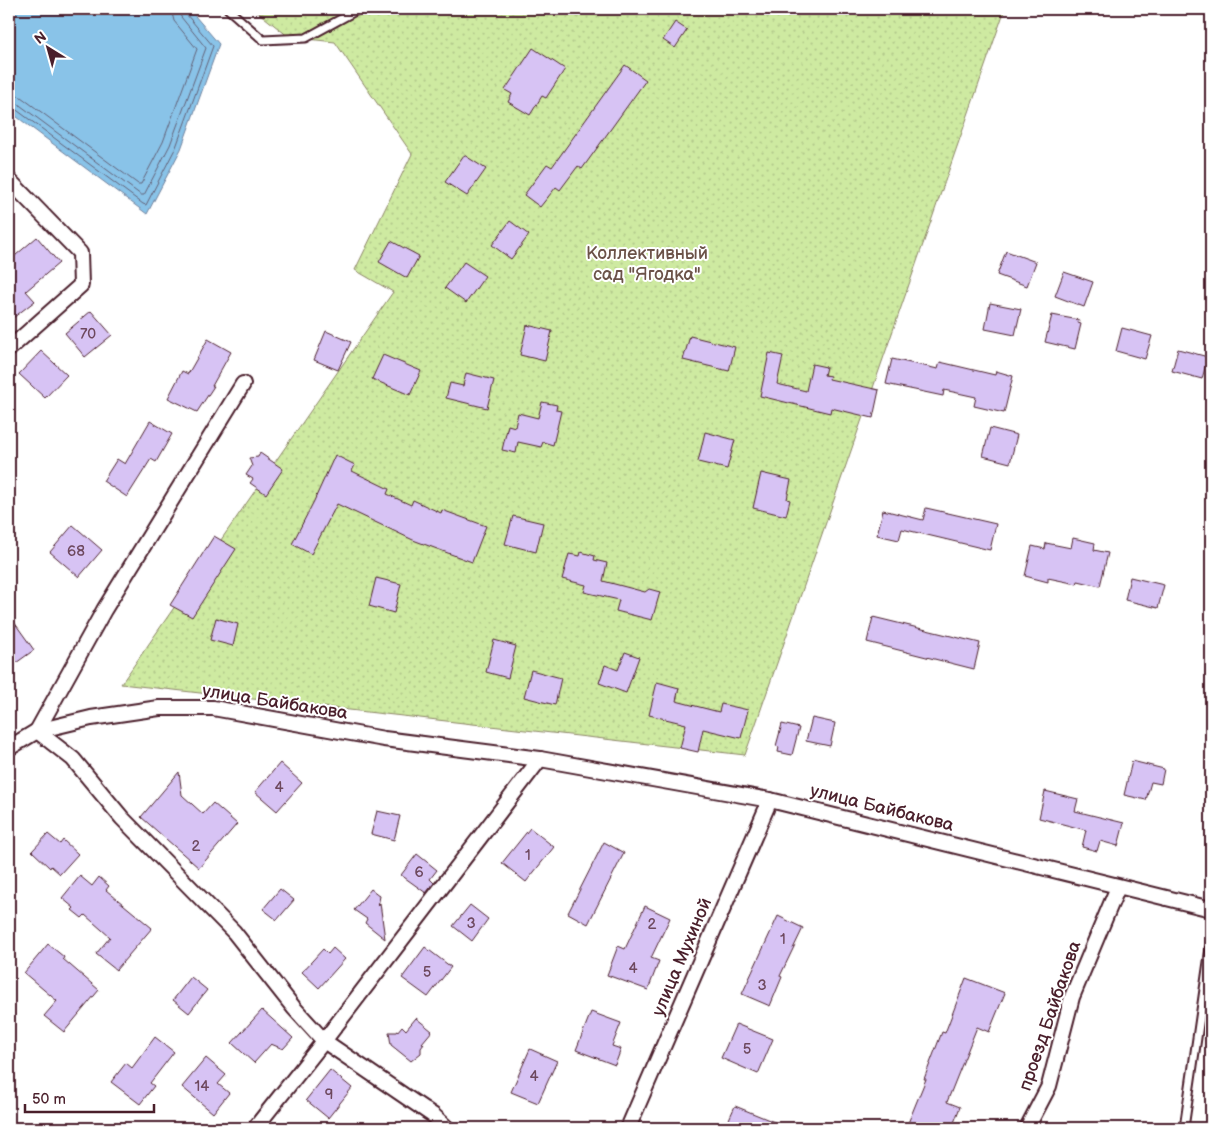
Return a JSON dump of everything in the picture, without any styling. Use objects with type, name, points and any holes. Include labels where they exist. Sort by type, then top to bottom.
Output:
[{"type":"street","points":[[9,180],[80,253],[81,285],[9,349]]},
{"type":"street","points":[[243,384],[104,610],[37,731],[73,759],[122,818],[234,932],[294,1008],[324,1041],[434,1116],[447,1128]]},
{"type":"street","name":"улица Байбакова","points":[[10,744],[37,731],[91,718],[159,708],[213,708],[384,739],[540,759],[770,800],[1211,909]]},
{"type":"street","points":[[255,1128],[540,759]]},
{"type":"street","name":"улица Мухиной","points":[[628,1128],[770,800]]},
{"type":"street","name":"проезд Байбакова","points":[[1027,1128],[1049,1086],[1072,997],[1118,887]]},
{"type":"lane","points":[[228,9],[263,40],[306,38],[359,9]]},
{"type":"lane","points":[[1184,1128],[1211,941]]},
{"type":"green space","name":"Коллективный сад \"Ягодка\"","points":[[254,9],[1005,9],[745,755],[121,684],[393,292],[355,270],[412,154],[335,42],[289,37]]},
{"type":"water","points":[[9,9],[189,9],[219,44],[181,149],[147,214],[9,111]]},
{"type":"building","points":[[675,22],[687,30],[675,48],[663,40]]},
{"type":"building","points":[[533,48],[565,69],[546,98],[542,96],[530,115],[508,102],[512,94],[505,90]]},
{"type":"building","points":[[625,65],[646,80],[582,169],[578,166],[560,190],[556,187],[540,207],[524,195],[547,164],[552,167]]},
{"type":"building","points":[[464,155],[486,169],[467,196],[445,182]]},
{"type":"building","points":[[510,221],[529,235],[511,259],[492,245]]},
{"type":"building","points":[[37,237],[59,263],[26,291],[35,301],[9,321],[9,261]]},
{"type":"building","points":[[391,241],[419,256],[407,278],[379,262]]},
{"type":"building","points":[[1006,251],[1036,262],[1027,286],[997,275]]},
{"type":"building","points":[[464,262],[485,276],[466,303],[445,288]]},
{"type":"building","points":[[1064,272],[1093,282],[1084,307],[1055,296]]},
{"type":"building","points":[[990,303],[1021,309],[1015,335],[985,329]]},
{"type":"building","points":[[91,311],[112,335],[85,357],[65,333]]},
{"type":"building","points":[[1052,315],[1079,320],[1078,323],[1081,324],[1075,349],[1045,342]]},
{"type":"building","points":[[527,325],[552,331],[545,361],[520,355]]},
{"type":"building","points":[[1122,328],[1152,336],[1145,359],[1116,351]]},
{"type":"building","points":[[326,331],[351,342],[338,370],[314,360]]},
{"type":"building","points":[[690,336],[735,347],[729,371],[683,360]]},
{"type":"building","points":[[208,339],[231,352],[212,386],[214,386],[197,412],[168,398],[182,371],[188,374]]},
{"type":"building","points":[[1178,349],[1208,357],[1202,379],[1172,371]]},
{"type":"building","points":[[41,351],[67,375],[45,398],[19,374]]},
{"type":"building","points":[[769,353],[783,356],[777,384],[806,391],[812,364],[826,367],[824,375],[830,376],[829,379],[879,390],[873,418],[831,408],[830,413],[760,396]]},
{"type":"building","points":[[383,355],[421,371],[410,395],[372,379]]},
{"type":"building","points":[[892,359],[938,369],[940,362],[995,375],[996,371],[1013,376],[1004,413],[974,406],[976,397],[944,390],[943,396],[886,384]]},
{"type":"building","points":[[466,373],[494,380],[487,408],[446,398],[450,383],[463,386]]},
{"type":"building","points":[[542,402],[557,405],[556,410],[561,411],[553,445],[543,442],[541,447],[518,442],[516,453],[502,450],[508,425],[515,427],[518,413],[538,418]]},
{"type":"building","points":[[150,421],[172,434],[156,462],[151,459],[127,497],[103,481],[117,459],[125,464]]},
{"type":"building","points":[[990,428],[1017,435],[1010,463],[983,456]]},
{"type":"building","points":[[705,432],[735,440],[727,469],[698,462]]},
{"type":"building","points":[[260,453],[283,469],[266,494],[250,483],[253,479],[246,475],[252,466],[249,458],[258,457]]},
{"type":"building","points":[[335,455],[355,465],[352,471],[389,489],[387,494],[411,505],[413,500],[441,513],[442,510],[486,526],[472,562],[413,540],[337,504],[311,554],[292,544]]},
{"type":"building","points":[[761,473],[791,480],[787,499],[790,500],[786,516],[753,508]]},
{"type":"building","points":[[926,508],[996,524],[990,550],[902,529],[899,540],[877,535],[883,510],[923,520]]},
{"type":"building","points":[[513,516],[543,523],[536,552],[505,544]]},
{"type":"building","points":[[73,525],[102,550],[79,577],[50,552]]},
{"type":"building","points":[[214,536],[236,549],[192,617],[170,605]]},
{"type":"building","points":[[1073,538],[1095,543],[1094,550],[1108,553],[1100,586],[1078,581],[1077,584],[1048,578],[1048,582],[1025,576],[1032,546],[1045,549],[1046,543],[1071,548]]},
{"type":"building","points":[[581,552],[595,556],[594,560],[607,563],[603,581],[645,592],[649,589],[660,592],[652,620],[616,611],[619,600],[584,592],[586,585],[562,579],[569,554],[580,556]]},
{"type":"building","points":[[1130,577],[1164,585],[1158,608],[1125,600]]},
{"type":"building","points":[[376,578],[401,584],[394,613],[369,606]]},
{"type":"building","points":[[9,615],[34,650],[9,668]]},
{"type":"building","points":[[873,617],[980,643],[974,669],[867,642]]},
{"type":"building","points":[[216,618],[238,624],[233,646],[210,640]]},
{"type":"building","points":[[494,640],[516,646],[508,678],[486,672]]},
{"type":"building","points":[[625,652],[639,657],[626,693],[599,683],[605,665],[618,670]]},
{"type":"building","points":[[531,670],[561,678],[555,705],[524,697]]},
{"type":"building","points":[[657,682],[679,688],[676,701],[719,712],[721,704],[748,710],[741,738],[703,729],[698,752],[680,748],[686,724],[649,715]]},
{"type":"building","points":[[812,718],[835,723],[830,746],[806,741]]},
{"type":"building","points":[[782,724],[799,728],[792,755],[778,752],[779,747],[776,746]]},
{"type":"building","points":[[1132,761],[1164,769],[1161,784],[1151,782],[1146,800],[1124,795]]},
{"type":"building","points":[[280,763],[302,783],[277,811],[255,792]]},
{"type":"building","points":[[179,772],[182,795],[203,814],[213,803],[237,824],[199,868],[141,817]]},
{"type":"building","points":[[1045,791],[1078,799],[1075,811],[1124,823],[1118,846],[1100,841],[1097,851],[1082,847],[1086,830],[1039,818]]},
{"type":"building","points":[[377,811],[400,816],[394,840],[371,834]]},
{"type":"building","points":[[530,828],[554,847],[526,882],[502,863]]},
{"type":"building","points":[[48,834],[60,844],[63,840],[78,854],[60,874],[51,866],[50,868],[32,851]]},
{"type":"building","points":[[604,842],[624,853],[588,924],[568,913]]},
{"type":"building","points":[[417,854],[437,870],[430,879],[434,883],[426,893],[401,875]]},
{"type":"building","points":[[80,876],[92,886],[99,877],[109,886],[106,890],[152,928],[116,970],[96,954],[110,937],[85,915],[82,918],[72,910],[74,908],[62,898]]},
{"type":"building","points":[[280,889],[294,900],[277,920],[263,909]]},
{"type":"building","points":[[371,889],[380,896],[378,906],[380,903],[385,939],[365,923],[367,919],[354,910]]},
{"type":"building","points":[[470,905],[488,919],[472,941],[453,926]]},
{"type":"building","points":[[645,906],[670,918],[651,958],[659,961],[648,990],[607,975],[618,946],[625,949]]},
{"type":"building","points":[[778,916],[803,928],[780,976],[782,977],[770,1006],[742,994]]},
{"type":"building","points":[[48,944],[99,990],[64,1032],[44,1016],[57,1001],[24,973]]},
{"type":"building","points":[[425,947],[451,967],[428,997],[402,978]]},
{"type":"building","points":[[333,948],[345,959],[319,988],[302,972],[323,949],[328,954]]},
{"type":"building","points":[[191,977],[207,990],[189,1013],[173,1000]]},
{"type":"building","points":[[966,978],[1005,993],[989,1032],[977,1027],[947,1102],[960,1107],[952,1128],[906,1128],[926,1079],[924,1079],[942,1032],[945,1033]]},
{"type":"building","points":[[262,1010],[293,1038],[283,1049],[271,1044],[254,1063],[232,1043]]},
{"type":"building","points":[[591,1012],[621,1023],[612,1046],[621,1049],[615,1065],[576,1050]]},
{"type":"building","points":[[416,1018],[432,1031],[422,1043],[424,1044],[421,1048],[421,1053],[411,1061],[391,1045],[389,1032],[397,1032],[402,1026],[406,1030]]},
{"type":"building","points":[[736,1024],[773,1039],[758,1074],[721,1058]]},
{"type":"building","points":[[155,1037],[174,1052],[150,1083],[154,1086],[140,1104],[111,1082],[126,1063],[132,1068]]},
{"type":"building","points":[[530,1049],[557,1061],[538,1103],[511,1092]]},
{"type":"building","points":[[206,1058],[226,1075],[218,1084],[229,1093],[213,1113],[182,1087]]},
{"type":"building","points":[[330,1070],[352,1088],[328,1118],[306,1100]]},
{"type":"building","points":[[735,1106],[789,1128],[725,1128]]}]
